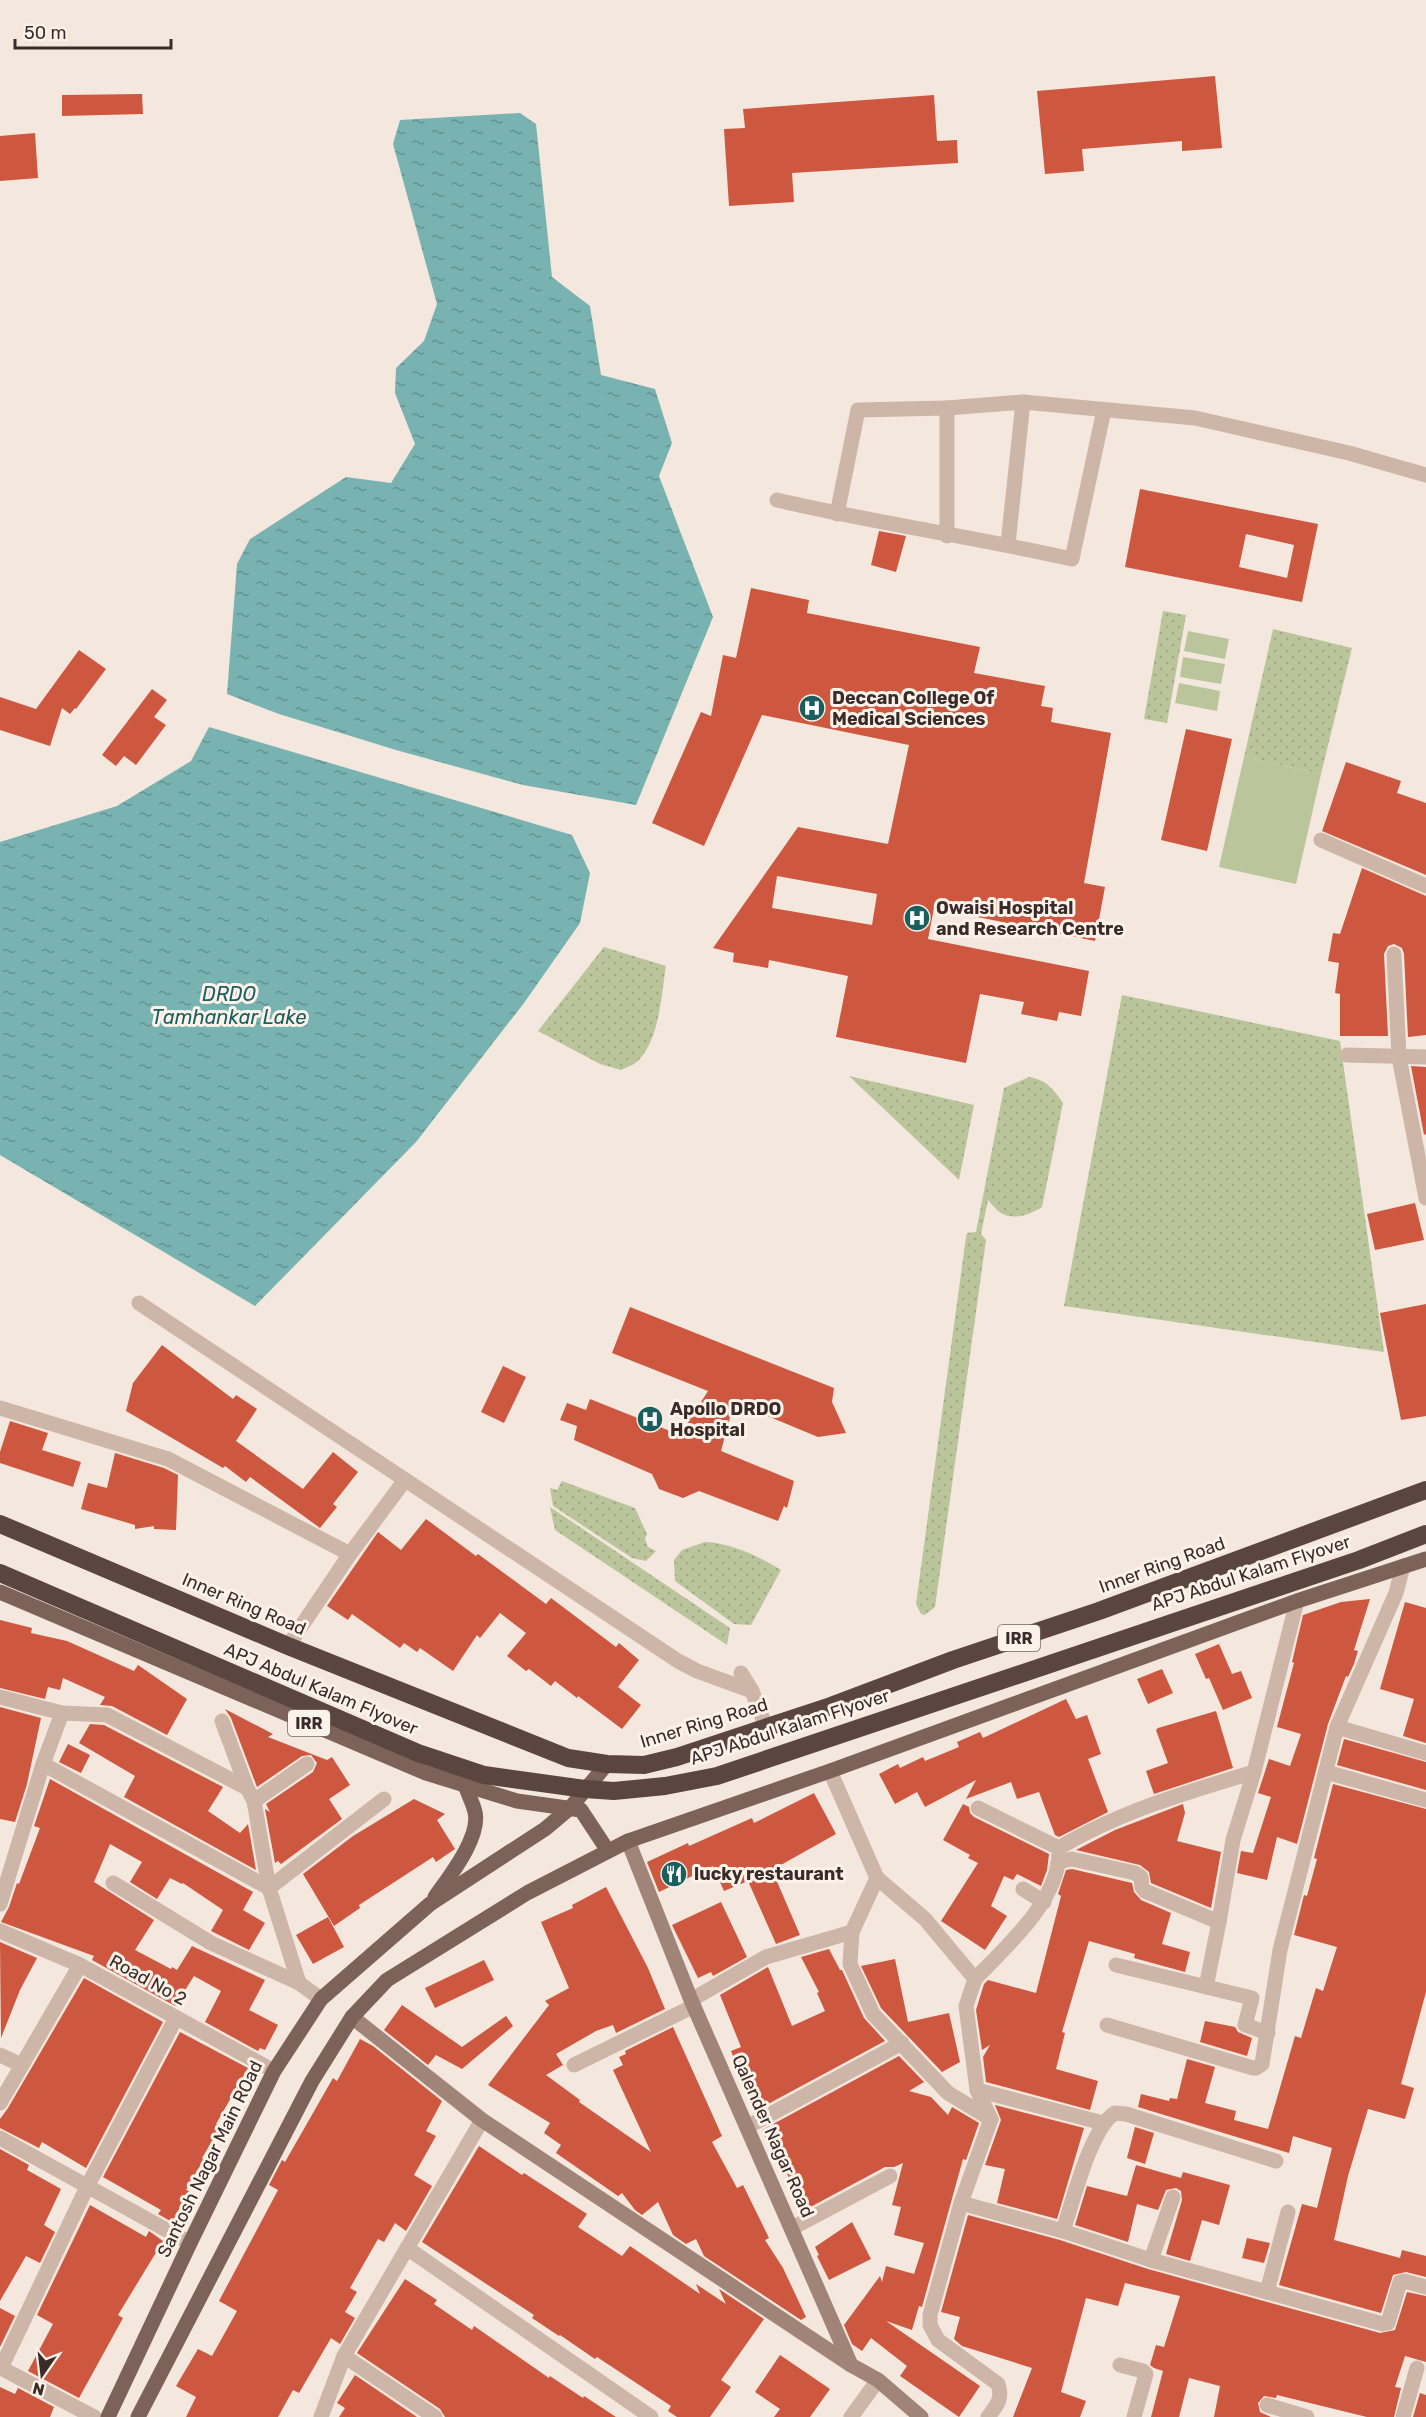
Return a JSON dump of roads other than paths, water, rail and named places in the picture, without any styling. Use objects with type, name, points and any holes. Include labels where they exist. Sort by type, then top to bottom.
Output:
[{"type":"highway","name":"Inner Ring Road","points":[[0,1524],[288,1646],[568,1758],[607,1764],[644,1765],[677,1757],[831,1706],[942,1664],[1110,1607],[1426,1490]]},
{"type":"highway","name":"APJ Abdul Kalam Flyover","points":[[0,1573],[418,1753],[484,1775],[556,1787],[614,1791],[665,1786],[717,1776],[1359,1560],[1426,1534]]},
{"type":"main road","points":[[138,2417],[312,2081],[352,2017],[387,1980],[527,1893],[628,1841],[830,1771],[1297,1601],[1426,1559]]},
{"type":"main road","name":"IRR","points":[[0,1592],[426,1773],[517,1802],[570,1808]]},
{"type":"main road","name":"Santosh Nagar Main ROad","points":[[108,2417],[274,2071],[321,1999],[430,1904],[545,1828],[570,1808],[607,1764]]},
{"type":"main road","points":[[430,1904],[453,1872],[473,1835],[476,1814],[465,1785]]},
{"type":"main road","points":[[570,1808],[581,1810],[608,1851]]},
{"type":"street","points":[[1008,544],[1023,402]]},
{"type":"street","points":[[837,514],[858,410],[947,408],[1023,402],[1195,418],[1349,453],[1426,476]]},
{"type":"street","points":[[947,408],[947,536]]},
{"type":"street","points":[[777,500],[947,536],[1008,544],[1072,559],[1104,410]]},
{"type":"street","points":[[1321,840],[1426,886]]},
{"type":"street","points":[[1394,954],[1399,1058],[1426,1198]]},
{"type":"street","points":[[1347,1056],[1426,1057]]},
{"type":"street","points":[[139,1303],[678,1661],[697,1671],[752,1691]]},
{"type":"street","points":[[0,1408],[168,1459],[350,1554]]},
{"type":"street","points":[[288,1646],[350,1554],[405,1480]]},
{"type":"street","points":[[1107,2025],[1256,2068],[1262,2064],[1281,1950],[1337,1727],[1396,1593],[1403,1566]]},
{"type":"street","points":[[1206,1987],[1233,1840],[1254,1772],[1297,1601]]},
{"type":"street","points":[[741,1673],[752,1691],[766,1727]]},
{"type":"street","points":[[0,1697],[62,1713],[107,1715],[251,1795]]},
{"type":"street","points":[[0,1904],[43,1764],[62,1713]]},
{"type":"street","points":[[222,1721],[251,1795],[269,1888],[298,1983]]},
{"type":"street","points":[[1337,1727],[1426,1753]]},
{"type":"street","points":[[43,1764],[269,1888]]},
{"type":"street","points":[[251,1795],[307,1764]]},
{"type":"street","points":[[830,1771],[878,1878],[926,1919],[975,1979]]},
{"type":"street","points":[[988,2417],[1002,2394],[998,2384],[938,2340],[930,2325],[930,2315],[961,2203],[991,2119],[977,2090],[966,2006],[975,1979],[1044,1902],[1059,1855],[1079,1835],[1171,1797],[1254,1772]]},
{"type":"street","points":[[1326,1772],[1426,1800]]},
{"type":"street","points":[[269,1888],[384,1799]]},
{"type":"street","points":[[978,1808],[1059,1855],[1136,1873],[1141,1877],[1145,1891],[1219,1922]]},
{"type":"street","name":"Qalender Nagar Road","points":[[628,1841],[692,2003],[851,2365]]},
{"type":"street","points":[[878,1878],[852,1932],[850,1964],[873,2014],[948,2093],[991,2119]]},
{"type":"street","points":[[113,1883],[211,1943],[298,1983],[321,1999]]},
{"type":"street","points":[[1023,1889],[1044,1902]]},
{"type":"street","name":"Road No 2","points":[[0,1931],[80,1965],[274,2071]]},
{"type":"street","points":[[574,2065],[692,2003],[766,1957],[852,1932]]},
{"type":"street","points":[[0,2103],[80,1965]]},
{"type":"street","points":[[1116,1965],[1251,1998],[1245,2025],[1268,2033]]},
{"type":"street","points":[[352,2017],[482,2120],[851,2365],[878,2380],[921,2417]]},
{"type":"street","points":[[94,2417],[0,2368],[87,2187],[176,2018]]},
{"type":"street","points":[[747,2127],[902,2043]]},
{"type":"street","points":[[0,2055],[22,2065]]},
{"type":"street","points":[[977,2090],[1103,2124]]},
{"type":"street","points":[[1063,2231],[1082,2170],[1103,2124],[1115,2113],[1126,2114],[1276,2161]]},
{"type":"street","points":[[321,2417],[344,2356],[482,2120]]},
{"type":"street","points":[[0,2138],[190,2243]]},
{"type":"street","points":[[792,2228],[890,2176]]},
{"type":"street","points":[[1151,2260],[1173,2197]]},
{"type":"street","points":[[961,2203],[1063,2231],[1151,2260],[1383,2324],[1389,2321],[1399,2283],[1402,2281],[1426,2287]]},
{"type":"street","points":[[1268,2292],[1288,2212]]},
{"type":"street","points":[[407,2248],[651,2417]]},
{"type":"street","points":[[344,2356],[435,2417]]},
{"type":"street","points":[[1120,2365],[1143,2371],[1146,2374],[1134,2417]]},
{"type":"street","points":[[1403,2417],[1417,2368]]},
{"type":"street","points":[[851,2417],[878,2380]]},
{"type":"street","points":[[1267,2405],[1307,2417]]},
{"type":"water","points":[[520,113],[536,124],[552,277],[590,306],[601,375],[655,389],[672,443],[659,476],[713,617],[636,805],[523,785],[396,750],[279,714],[227,694],[237,564],[250,539],[346,477],[391,483],[415,444],[395,393],[396,368],[424,341],[437,304],[393,144],[400,120]]},
{"type":"water","name":"DRDO Tamhankar Lake","points":[[209,727],[572,835],[590,873],[580,923],[524,1003],[416,1142],[255,1306],[0,1155],[0,842],[117,806],[191,761]]},
{"type":"place","name":"Deccan College Of Medical Sciences","points":[[812,708]]},
{"type":"place","name":"Owaisi Hospital and Research Centre","points":[[917,918]]},
{"type":"place","name":"Apollo DRDO Hospital","points":[[650,1419]]},
{"type":"place","name":"lucky restaurant","points":[[674,1874]]}]
